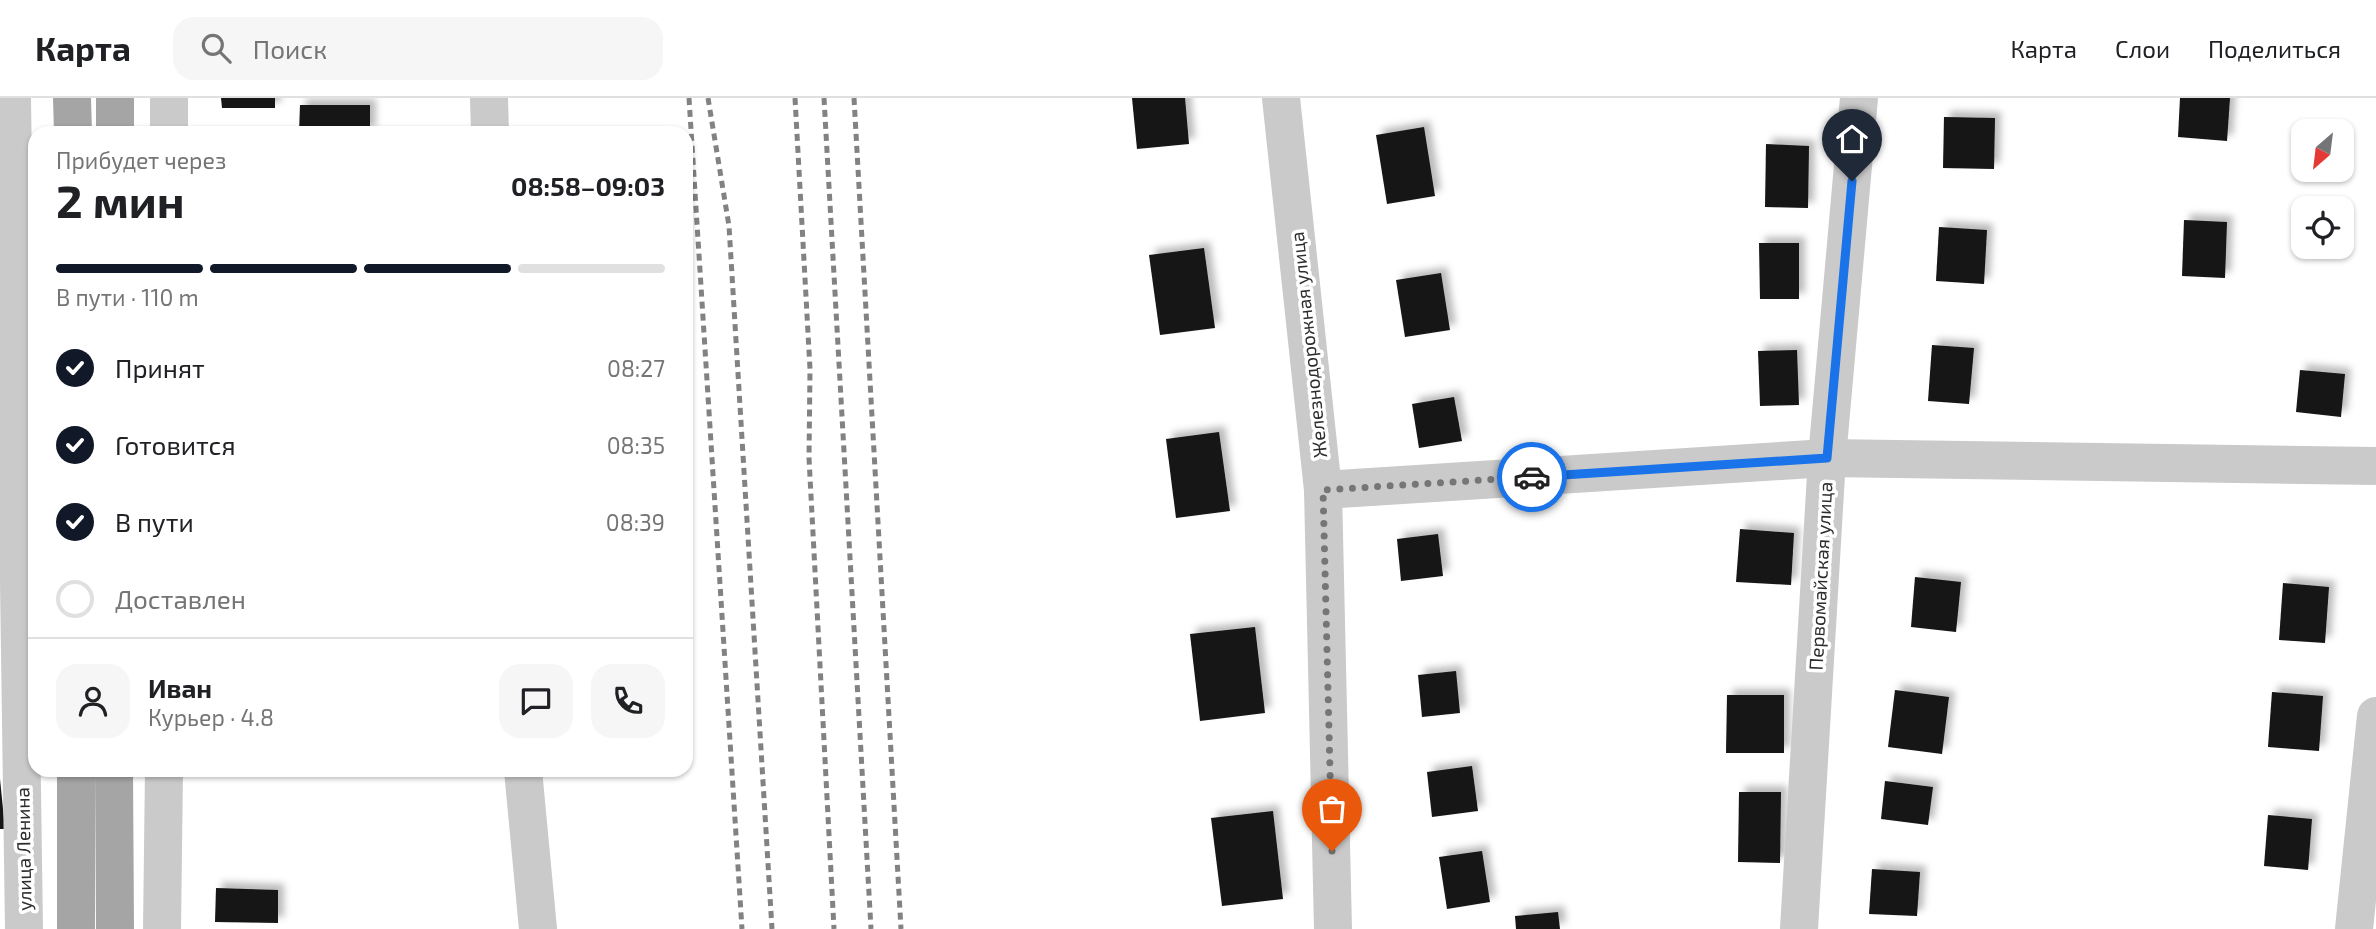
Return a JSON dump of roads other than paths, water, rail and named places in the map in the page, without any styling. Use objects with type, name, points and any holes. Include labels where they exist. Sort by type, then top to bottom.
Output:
[{"type":"main road","points":[[72,98],[73,126]]},
{"type":"main road","points":[[115,126],[116,98]]},
{"type":"main road","points":[[76,777],[76,929]]},
{"type":"main road","points":[[114,777],[115,929]]},
{"type":"street","name":"улица Ленина","points":[[12,98],[24,929]]},
{"type":"street","points":[[169,98],[169,126]]},
{"type":"street","points":[[489,98],[490,126]]},
{"type":"street","name":"Железнодорожная улица","points":[[1281,98],[1323,490],[1333,929]]},
{"type":"street","name":"Первомайская улица","points":[[1799,929],[1827,458],[1859,98]]},
{"type":"street","points":[[1702,480],[1777,473],[1827,458]]},
{"type":"street","points":[[1323,490],[1827,458],[2376,466]]},
{"type":"street","points":[[2354,929],[2376,716]]},
{"type":"street","points":[[162,929],[164,777]]},
{"type":"street","points":[[524,777],[538,929]]},
{"type":"railway","points":[[689,98],[691,126]]},
{"type":"railway","points":[[708,98],[729,226],[772,929]]},
{"type":"railway","points":[[795,98],[810,369],[809,458],[834,929]]},
{"type":"railway","points":[[824,98],[871,929]]},
{"type":"railway","points":[[854,98],[901,929]]},
{"type":"railway","points":[[693,161],[742,929]]}]
